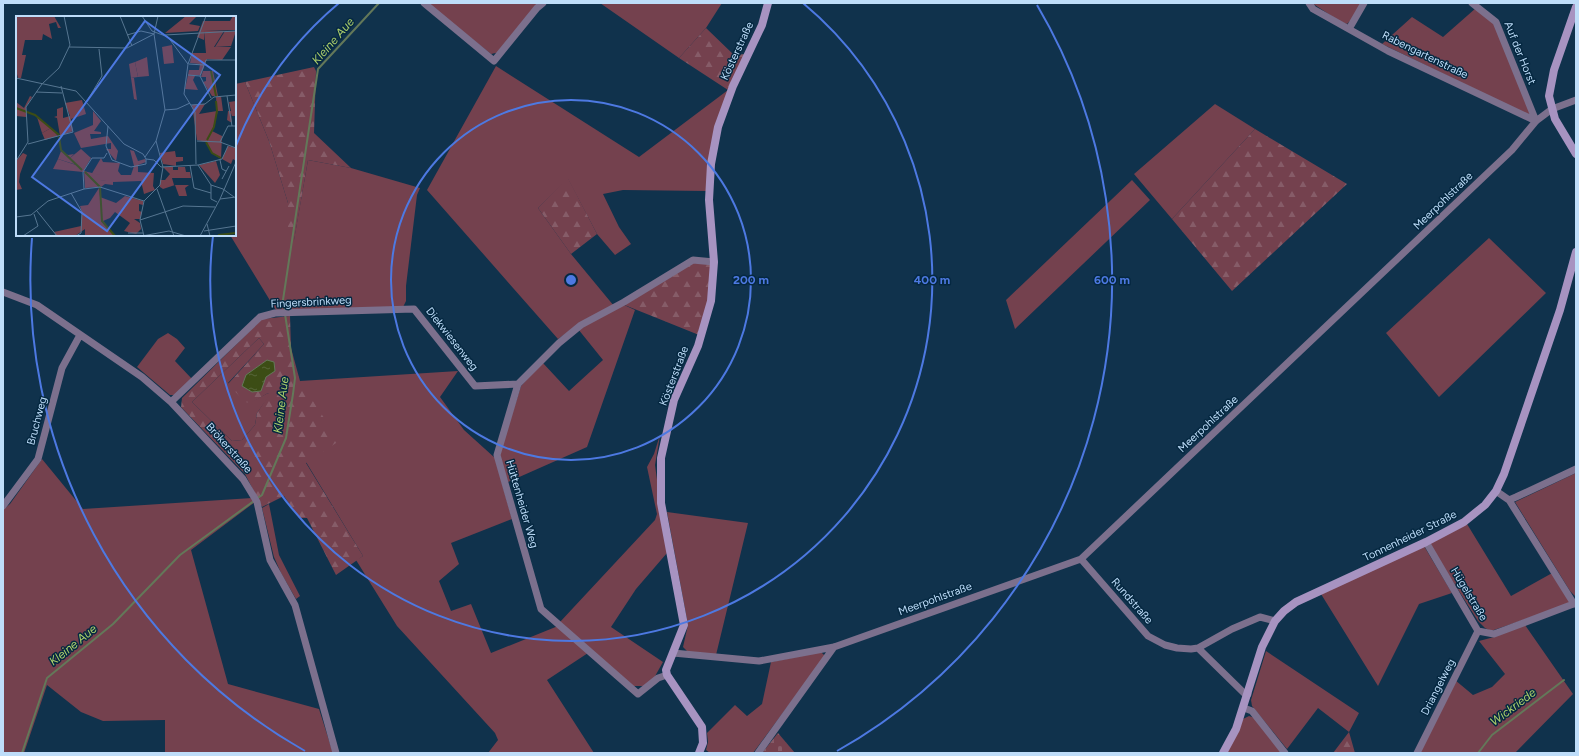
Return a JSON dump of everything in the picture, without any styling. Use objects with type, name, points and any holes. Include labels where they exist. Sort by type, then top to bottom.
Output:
[{"type":"street","points":[[424,3],[494,61],[537,8],[543,3]]},
{"type":"street","name":"Kösterstraße","points":[[667,675],[666,670],[684,625],[661,503],[661,458],[674,400],[698,346],[711,301],[714,262],[709,200],[711,164],[718,127],[734,86],[762,25],[768,3]]},
{"type":"street","name":"Rabengartenstraße","points":[[1309,3],[1313,9],[1388,51],[1536,120]]},
{"type":"street","points":[[1349,29],[1364,3]]},
{"type":"street","name":"Auf der Horst","points":[[1472,3],[1496,22],[1536,120]]},
{"type":"street","points":[[1576,7],[1550,84],[1549,96],[1555,119],[1576,154]]},
{"type":"street","name":"Meerpohlstraße","points":[[673,653],[759,661],[834,647],[1081,559],[1506,156],[1536,120],[1552,109],[1576,100]]},
{"type":"street","name":"Tonnenheider Straße","points":[[1223,753],[1236,729],[1244,708],[1262,647],[1275,621],[1284,611],[1296,602],[1426,542],[1464,522],[1484,505],[1496,491],[1504,474],[1560,310],[1576,252]]},
{"type":"street","name":"Hüttenheider Weg","points":[[667,675],[658,678],[638,694],[541,609],[497,455],[518,384],[559,343],[582,325],[624,302],[693,260],[714,262]]},
{"type":"street","name":"Brökerstraße","points":[[3,292],[37,305],[142,377],[171,402],[244,479],[256,499],[270,560],[295,605],[336,753]]},
{"type":"street","name":"Diekwiesenweg","points":[[414,309],[475,386],[518,384]]},
{"type":"street","name":"Fingersbrinkweg","points":[[171,402],[260,317],[275,313],[414,309]]},
{"type":"street","name":"Bruchweg","points":[[3,506],[38,459],[62,368],[80,335]]},
{"type":"street","points":[[1509,500],[1576,469]]},
{"type":"street","points":[[1496,491],[1509,500],[1575,603]]},
{"type":"street","name":"Hügelstraße","points":[[1426,542],[1478,631],[1494,634],[1575,603]]},
{"type":"street","name":"Rundstraße","points":[[1081,559],[1148,636],[1165,645],[1177,648],[1198,648],[1232,629],[1260,618],[1275,621]]},
{"type":"street","name":"Driangelweg","points":[[1417,753],[1478,631]]},
{"type":"street","points":[[758,753],[834,647]]},
{"type":"street","points":[[1198,648],[1245,694],[1248,694]]},
{"type":"street","points":[[667,675],[702,727],[703,743],[699,753]]},
{"type":"street","points":[[1244,708],[1252,711],[1285,753]]},
{"type":"green space","points":[[427,3],[539,3],[500,52],[491,54]]},
{"type":"green space","points":[[600,3],[722,3],[706,28],[679,58]]},
{"type":"green space","points":[[1312,3],[1362,3],[1347,24],[1339,21]]},
{"type":"green space","points":[[1476,8],[1494,23],[1534,118],[1382,44],[1412,17],[1443,37]]},
{"type":"green space","points":[[706,28],[734,55],[746,54],[728,90],[679,58]]},
{"type":"green space","points":[[496,66],[639,157],[728,90],[706,191],[623,190],[603,194],[619,227],[631,244],[615,255],[597,234],[568,179],[538,208],[571,254],[614,306],[581,323],[558,339],[427,190]]},
{"type":"green space","points":[[314,67],[316,71],[314,133],[351,168],[308,160],[294,241],[288,240],[288,203],[269,141],[245,82]]},
{"type":"green space","points":[[245,82],[269,141],[288,203],[288,240],[294,240],[308,160],[351,168],[420,188],[417,195],[406,286],[406,301],[403,307],[277,312],[231,236],[236,236],[236,84]]},
{"type":"green space","points":[[1215,104],[1255,129],[1172,219],[1134,174]]},
{"type":"green space","points":[[1255,129],[1347,184],[1232,291],[1172,219]]},
{"type":"green space","points":[[568,178],[597,234],[571,254],[538,208]]},
{"type":"green space","points":[[1132,180],[1150,200],[1015,329],[1006,300]]},
{"type":"green space","points":[[1489,238],[1546,293],[1439,397],[1386,333]]},
{"type":"green space","points":[[693,261],[712,263],[709,301],[699,335],[622,304]]},
{"type":"green space","points":[[622,304],[635,310],[587,447],[508,482],[499,455],[521,386],[542,362],[569,391],[603,360],[578,329]]},
{"type":"green space","points":[[290,316],[291,348],[300,381],[339,441],[306,463],[363,556],[336,575],[307,518],[299,518],[284,496],[262,507],[245,474],[181,407],[182,398],[262,319]],"holes":[[[259,338],[264,344],[228,384],[245,402],[251,403],[268,393],[269,395],[257,413],[255,425],[242,440],[232,441],[192,402]]]},
{"type":"green space","points":[[168,333],[177,339],[185,348],[175,361],[192,379],[176,395],[170,395],[137,367],[158,339]]},
{"type":"green space","points":[[259,338],[264,344],[228,383],[251,402],[268,393],[270,395],[257,413],[255,425],[242,440],[232,441],[192,402]]},
{"type":"green space","points":[[458,371],[440,397],[464,430],[495,458],[512,519],[451,543],[459,564],[439,581],[451,611],[471,604],[491,653],[558,626],[588,653],[547,680],[594,753],[488,753],[498,740],[495,733],[397,626],[356,560],[363,556],[306,462],[300,381]]},
{"type":"green space","points":[[660,435],[655,465],[667,553],[636,589],[611,627],[663,662],[654,678],[644,686],[633,686],[560,622],[655,520],[657,514],[647,467],[654,454]]},
{"type":"green space","points":[[42,459],[83,509],[252,498],[255,502],[191,550],[228,684],[319,709],[333,753],[165,753],[165,720],[103,721],[81,712],[47,685],[24,753],[3,753],[3,510],[10,504]]},
{"type":"green space","points":[[1576,473],[1576,597],[1570,591],[1515,502]]},
{"type":"green space","points":[[269,504],[279,555],[300,596],[296,599],[281,573],[274,557],[262,508]]},
{"type":"green space","points":[[667,512],[748,523],[716,655],[688,652],[683,647],[688,625]]},
{"type":"green space","points":[[1467,524],[1511,596],[1554,572],[1570,599],[1569,604],[1491,631],[1485,628],[1478,621],[1429,544]]},
{"type":"green space","points":[[1424,546],[1452,593],[1419,604],[1378,686],[1321,594]]},
{"type":"green space","points":[[1525,625],[1573,694],[1515,753],[1420,753],[1455,680],[1473,695],[1492,687],[1505,674],[1479,641]]},
{"type":"green space","points":[[1266,651],[1359,713],[1349,732],[1318,708],[1287,749],[1252,706],[1251,700]]},
{"type":"green space","points":[[821,652],[825,656],[753,753],[710,753],[706,750],[708,742],[707,733],[735,705],[747,716],[762,704],[771,662]]},
{"type":"green space","points":[[1249,716],[1255,718],[1282,753],[1227,753],[1243,719]]},
{"type":"green space","points":[[1349,732],[1355,753],[1333,753]]},
{"type":"green space","points":[[778,733],[795,753],[762,753]]},
{"type":"water","points":[[267,360],[274,362],[275,371],[266,377],[261,391],[252,392],[242,386],[246,375]]},
{"type":"waterway","name":"Kleine Aue","points":[[285,310],[283,300],[318,69],[379,3]]},
{"type":"waterway","name":"Kleine Aue","points":[[22,753],[47,678],[113,624],[180,555],[262,495],[286,438],[293,394],[295,378],[285,314]]},
{"type":"waterway","name":"Wickriede","points":[[1478,753],[1492,735],[1564,680]]}]
